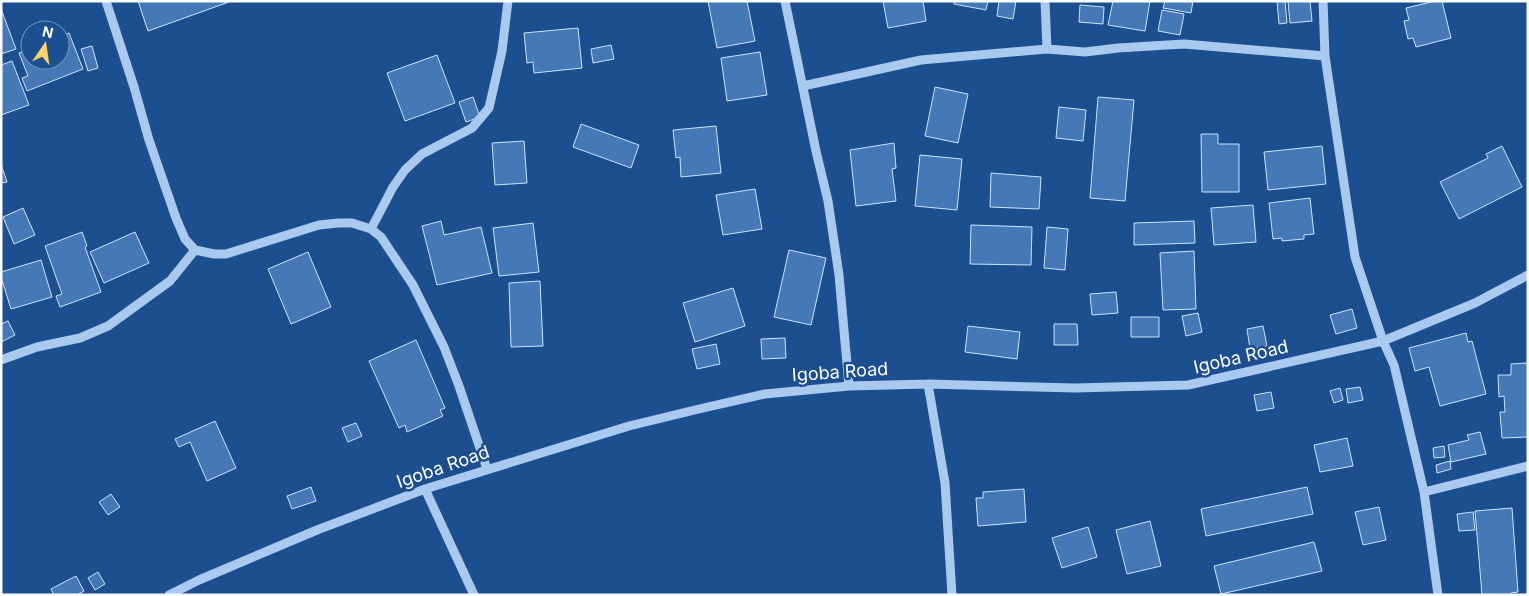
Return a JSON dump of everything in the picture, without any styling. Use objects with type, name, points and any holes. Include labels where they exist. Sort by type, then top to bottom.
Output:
[{"type":"street","points":[[106,1],[149,140],[185,239],[195,250],[214,254],[226,254],[338,222],[352,223],[371,229],[381,237],[413,285],[444,347],[487,469]]},
{"type":"street","points":[[371,229],[392,187],[405,170],[422,154],[472,128],[489,108],[502,51],[508,1]]},
{"type":"street","points":[[785,1],[828,201],[839,275],[849,386]]},
{"type":"street","points":[[1045,1],[1047,49]]},
{"type":"street","points":[[1322,1],[1325,56],[1355,257],[1383,341],[1394,365],[1424,492],[1438,595]]},
{"type":"street","points":[[804,86],[921,60],[1047,49],[1085,52],[1184,44],[1325,56]]},
{"type":"street","points":[[1,360],[37,347],[80,338],[108,326],[170,281],[195,250]]},
{"type":"street","name":"Igoba Road","points":[[169,595],[198,580],[317,530],[425,489],[629,426],[699,408],[765,394],[849,386],[928,384],[1075,388],[1188,385],[1383,341],[1475,303],[1528,275]]},
{"type":"street","points":[[928,384],[945,483],[952,595]]},
{"type":"street","points":[[1424,492],[1528,466]]},
{"type":"street","points":[[425,489],[474,595]]},
{"type":"building","points":[[138,1],[229,1],[229,2],[148,31]]},
{"type":"building","points":[[708,1],[747,1],[755,41],[717,48]]},
{"type":"building","points":[[883,1],[923,1],[926,21],[888,28]]},
{"type":"building","points":[[954,1],[988,1],[986,10],[954,4]]},
{"type":"building","points":[[999,1],[1016,1],[1013,19],[997,16]]},
{"type":"building","points":[[1113,1],[1150,1],[1145,31],[1108,25]]},
{"type":"building","points":[[1165,1],[1193,1],[1191,13],[1163,8]]},
{"type":"building","points":[[1277,1],[1285,1],[1287,23],[1279,24]]},
{"type":"building","points":[[1288,1],[1310,1],[1312,21],[1290,23]]},
{"type":"building","points":[[1442,1],[1451,38],[1416,47],[1413,38],[1408,39],[1404,21],[1409,20],[1406,8]]},
{"type":"building","points":[[1080,5],[1104,7],[1103,24],[1079,22]]},
{"type":"building","points":[[1,9],[16,49],[1,54]]},
{"type":"building","points":[[1162,10],[1184,14],[1180,35],[1158,31]]},
{"type":"building","points":[[578,28],[582,68],[534,73],[533,62],[527,63],[524,33]]},
{"type":"building","points":[[70,36],[83,69],[27,91],[22,78],[28,76],[26,70],[70,70]]},
{"type":"building","points":[[611,45],[614,59],[593,63],[591,49]]},
{"type":"building","points":[[92,46],[98,68],[88,71],[81,49]]},
{"type":"building","points":[[760,52],[767,95],[727,101],[721,58]]},
{"type":"building","points":[[437,55],[455,103],[405,121],[387,73]]},
{"type":"building","points":[[12,61],[29,105],[1,115],[1,65]]},
{"type":"building","points":[[935,87],[968,94],[958,143],[925,136]]},
{"type":"building","points":[[473,97],[480,117],[466,122],[459,102]]},
{"type":"building","points":[[1098,97],[1134,100],[1125,201],[1090,198]]},
{"type":"building","points":[[1059,107],[1086,110],[1083,141],[1056,138]]},
{"type":"building","points":[[581,124],[639,145],[631,168],[573,147]]},
{"type":"building","points":[[716,126],[721,173],[681,177],[680,157],[676,158],[673,130]]},
{"type":"building","points":[[1201,134],[1218,134],[1218,144],[1239,144],[1239,192],[1202,192]]},
{"type":"building","points":[[524,141],[527,183],[495,185],[492,143]]},
{"type":"building","points":[[894,143],[896,168],[892,169],[896,201],[856,206],[850,150]]},
{"type":"building","points":[[1322,146],[1326,184],[1268,190],[1264,152]]},
{"type":"building","points":[[1502,146],[1522,187],[1459,219],[1440,182],[1488,158],[1486,154]]},
{"type":"building","points":[[920,155],[962,159],[957,210],[915,206]]},
{"type":"building","points":[[1,164],[7,182],[1,183]]},
{"type":"building","points":[[991,173],[1041,177],[1039,209],[990,207]]},
{"type":"building","points":[[755,189],[762,229],[723,235],[716,195]]},
{"type":"building","points":[[1310,198],[1314,234],[1304,235],[1304,239],[1282,241],[1282,238],[1273,239],[1269,203]]},
{"type":"building","points":[[1253,205],[1256,242],[1214,245],[1211,208]]},
{"type":"building","points":[[23,208],[35,235],[14,244],[3,217]]},
{"type":"building","points":[[441,221],[444,235],[481,227],[492,273],[437,285],[422,226]]},
{"type":"building","points":[[1194,221],[1195,243],[1134,245],[1134,223]]},
{"type":"building","points":[[533,223],[539,272],[499,276],[493,228]]},
{"type":"building","points":[[971,225],[1032,227],[1031,265],[970,264]]},
{"type":"building","points":[[1047,227],[1068,229],[1065,270],[1044,268]]},
{"type":"building","points":[[82,232],[87,246],[85,247],[101,292],[60,307],[56,296],[62,294],[45,246]]},
{"type":"building","points":[[135,232],[149,263],[104,283],[90,252]]},
{"type":"building","points":[[789,250],[826,258],[811,325],[774,317]]},
{"type":"building","points":[[1194,251],[1196,309],[1163,310],[1160,253]]},
{"type":"building","points":[[308,252],[331,307],[291,324],[268,269]]},
{"type":"building","points":[[41,260],[52,297],[11,309],[1,272]]},
{"type":"building","points":[[540,281],[543,346],[511,347],[509,283]]},
{"type":"building","points":[[733,288],[745,326],[695,342],[683,303]]},
{"type":"building","points":[[1116,292],[1118,313],[1092,315],[1090,294]]},
{"type":"building","points":[[1352,309],[1357,328],[1336,334],[1330,315]]},
{"type":"building","points":[[1198,313],[1202,332],[1186,336],[1182,316]]},
{"type":"building","points":[[1131,317],[1159,317],[1159,337],[1131,337]]},
{"type":"building","points":[[8,321],[15,335],[1,342],[1,324]]},
{"type":"building","points":[[1054,324],[1077,324],[1078,345],[1054,345]]},
{"type":"building","points":[[968,326],[1020,332],[1017,359],[965,352]]},
{"type":"building","points":[[1263,326],[1267,346],[1250,349],[1247,329]]},
{"type":"building","points":[[1466,333],[1468,342],[1472,341],[1486,394],[1440,406],[1429,367],[1415,371],[1409,348]]},
{"type":"building","points":[[785,338],[786,358],[762,359],[761,339]]},
{"type":"building","points":[[416,340],[445,408],[440,410],[443,416],[407,432],[405,425],[399,428],[369,361]]},
{"type":"building","points":[[716,344],[720,364],[697,369],[692,349]]},
{"type":"building","points":[[1528,363],[1528,437],[1502,438],[1500,412],[1505,412],[1504,396],[1499,397],[1498,375],[1511,375],[1511,364]]},
{"type":"building","points":[[1360,387],[1363,400],[1348,403],[1346,389]]},
{"type":"building","points":[[1340,388],[1343,400],[1334,403],[1330,391]]},
{"type":"building","points":[[1271,392],[1274,408],[1257,411],[1254,395]]},
{"type":"building","points":[[215,421],[236,468],[207,481],[190,442],[179,447],[175,439]]},
{"type":"building","points":[[356,423],[362,436],[348,442],[342,428]]},
{"type":"building","points":[[1480,432],[1486,454],[1451,462],[1448,445],[1469,440],[1467,435]]},
{"type":"building","points":[[1347,438],[1353,466],[1320,472],[1314,445]]},
{"type":"building","points":[[1444,446],[1445,457],[1434,458],[1433,448]]},
{"type":"building","points":[[1450,461],[1451,469],[1437,473],[1436,465]]},
{"type":"building","points":[[311,487],[316,501],[292,509],[287,496]]},
{"type":"building","points":[[1307,487],[1313,514],[1206,536],[1201,509]]},
{"type":"building","points":[[1024,489],[1026,522],[978,526],[976,498],[983,498],[983,492]]},
{"type":"building","points":[[111,494],[120,507],[108,515],[99,502]]},
{"type":"building","points":[[1379,507],[1386,540],[1363,545],[1355,512]]},
{"type":"building","points":[[1512,508],[1518,592],[1511,593],[1511,595],[1482,595],[1475,511]]},
{"type":"building","points":[[1473,512],[1475,530],[1459,531],[1457,514]]},
{"type":"building","points":[[1150,521],[1161,566],[1127,574],[1116,530]]},
{"type":"building","points":[[1088,527],[1097,557],[1062,568],[1052,538]]},
{"type":"building","points":[[1314,542],[1322,571],[1221,594],[1214,566]]},
{"type":"building","points":[[98,572],[105,584],[95,590],[88,578]]},
{"type":"building","points":[[76,576],[84,591],[77,595],[54,595],[51,589]]}]
